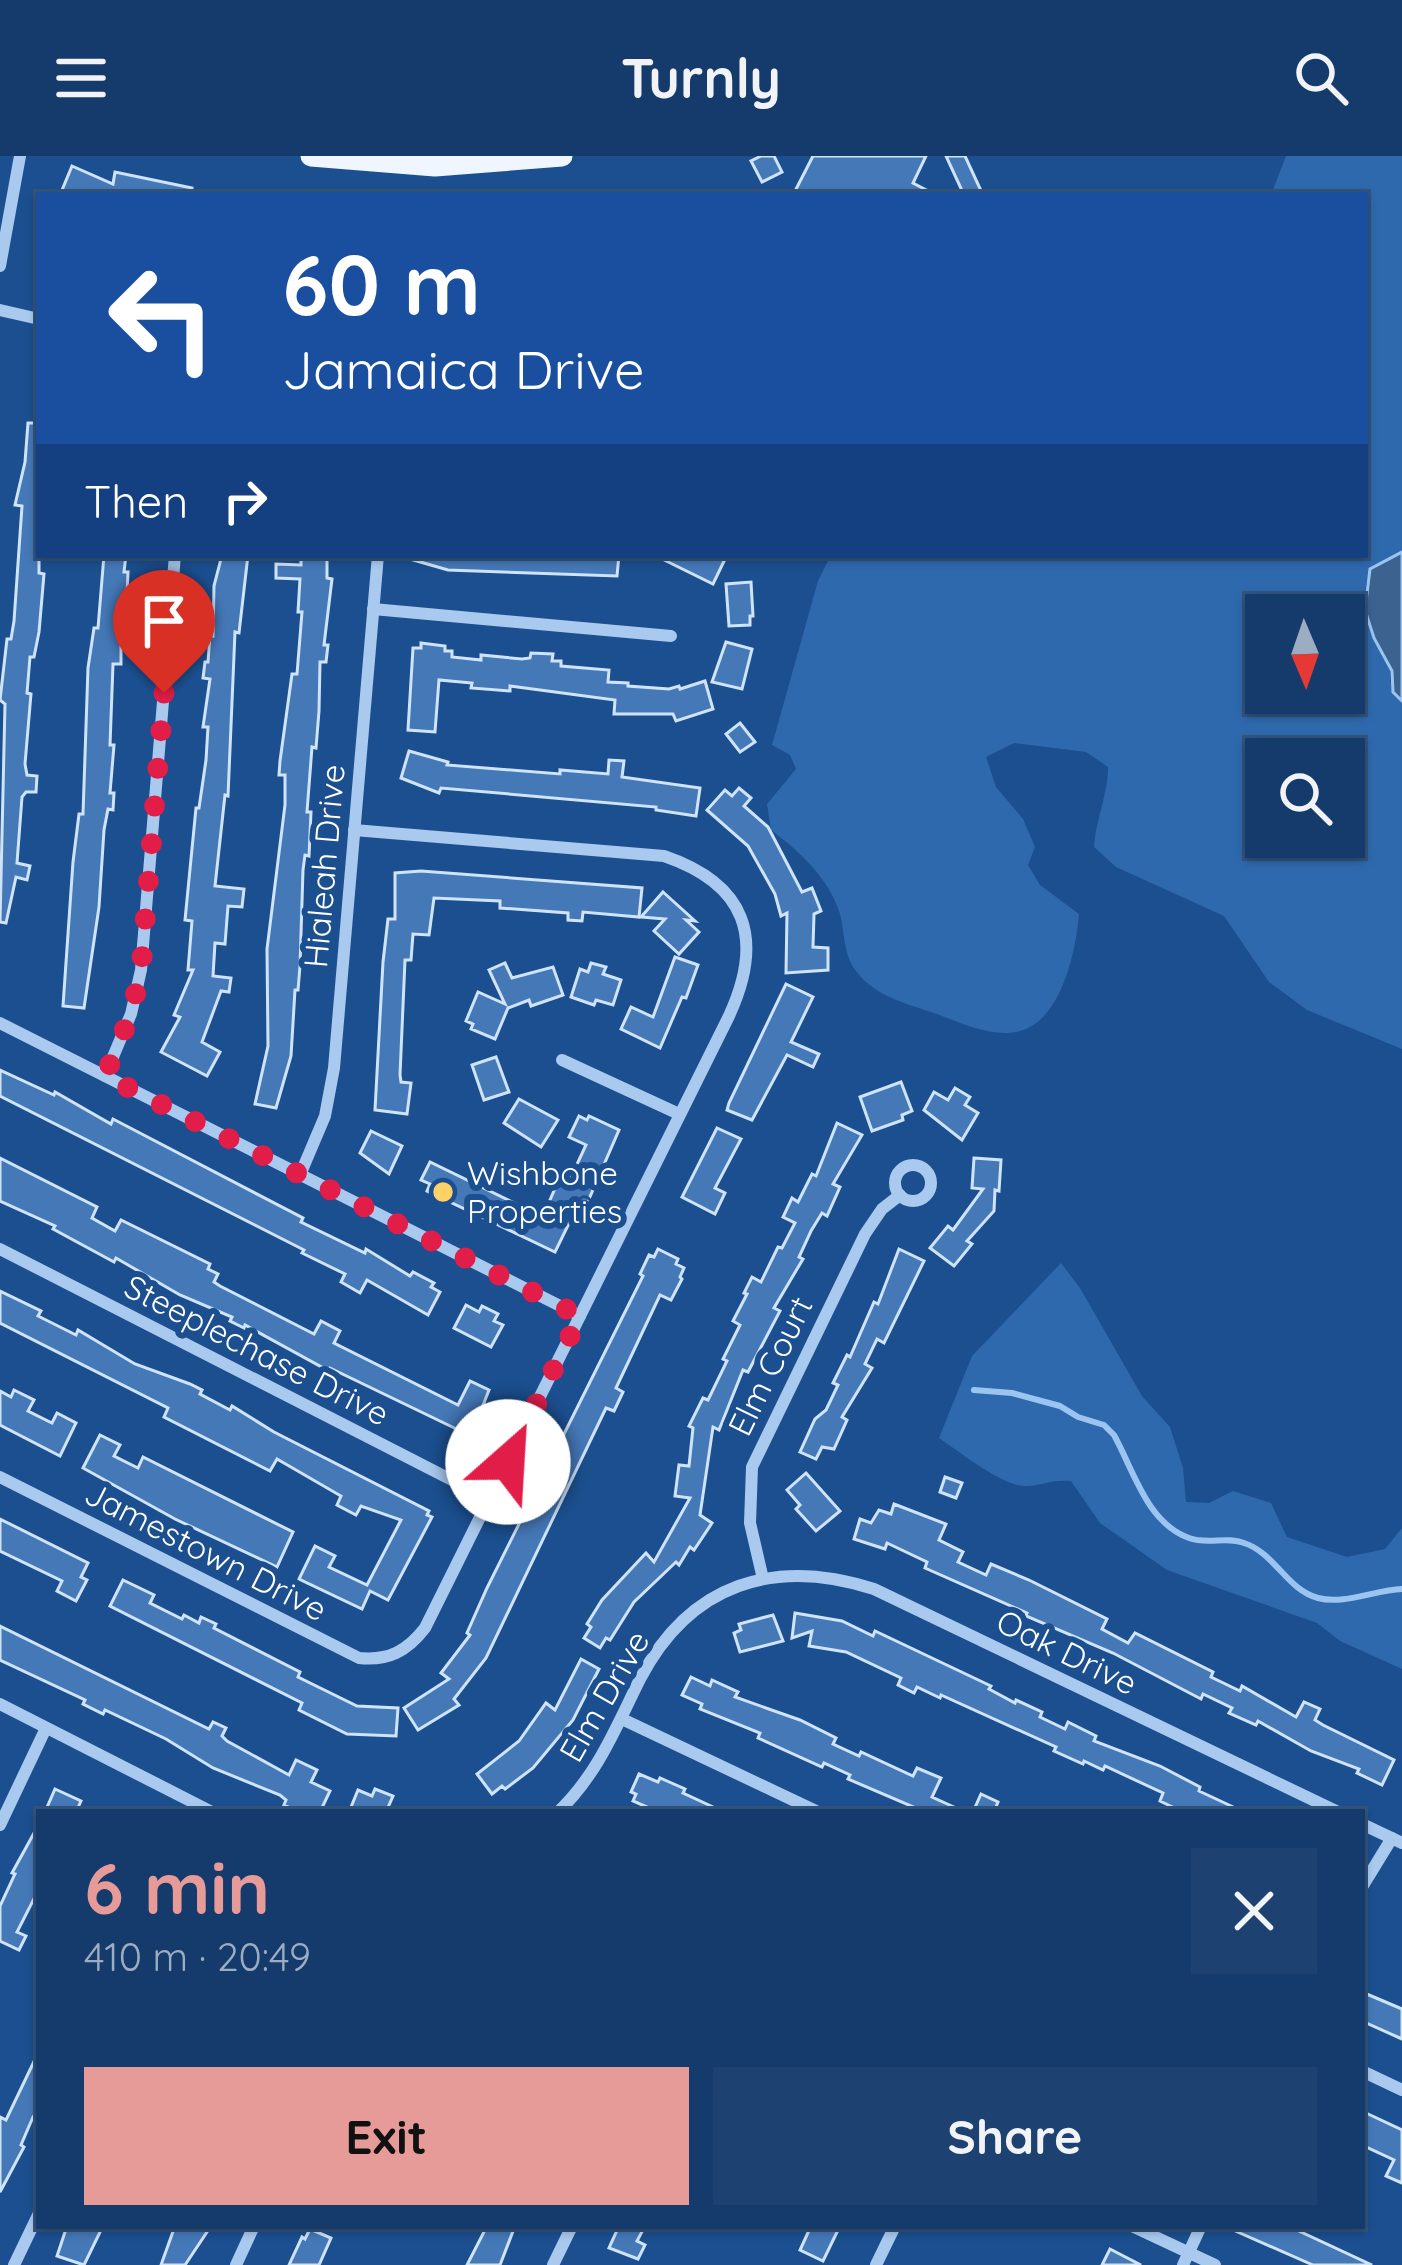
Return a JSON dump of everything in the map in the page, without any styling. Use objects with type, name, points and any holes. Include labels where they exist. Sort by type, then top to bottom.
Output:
[{"type":"main road","points":[[310,156],[435,166],[562,156]]},
{"type":"street","points":[[0,266],[20,156]]},
{"type":"street","points":[[0,310],[36,318]]},
{"type":"street","points":[[105,1076],[131,1014],[141,970],[175,558]]},
{"type":"street","name":"Hialeah Drive","points":[[300,1175],[325,1117],[334,1068],[378,558]]},
{"type":"street","points":[[374,609],[670,636]]},
{"type":"street","points":[[353,830],[664,856],[711,877],[738,910],[745,933],[741,989],[489,1499]]},
{"type":"street","points":[[0,1022],[580,1316]]},
{"type":"street","points":[[562,1060],[679,1114]]},
{"type":"street","name":"Elm Court","points":[[763,1580],[750,1523],[752,1467],[865,1234],[882,1209],[900,1195]]},
{"type":"street","name":"Steeplechase Drive","points":[[0,1249],[489,1499]]},
{"type":"street","name":"Jamestown Drive","points":[[0,1477],[359,1658],[403,1652],[425,1628],[489,1499]]},
{"type":"street","name":"Oak Drive","points":[[763,1580],[809,1575],[874,1589],[1332,1809]]},
{"type":"street","name":"Elm Drive","points":[[561,1809],[590,1775],[663,1642],[702,1602],[730,1588],[763,1580]]},
{"type":"street","points":[[0,1704],[206,1809]]},
{"type":"street","points":[[622,1719],[812,1809]]},
{"type":"street","points":[[0,1825],[46,1727]]},
{"type":"street","points":[[1365,1824],[1397,1840],[1365,1883]]},
{"type":"street","points":[[1365,2072],[1402,2090]]},
{"type":"street","points":[[14,2265],[36,2219]]},
{"type":"street","points":[[236,2265],[253,2229]]},
{"type":"street","points":[[553,2265],[571,2229]]},
{"type":"street","points":[[876,2265],[894,2229]]},
{"type":"street","points":[[1137,2229],[1185,2259],[1215,2265]]},
{"type":"street","points":[[1185,2259],[1200,2229]]},
{"type":"shaded area","points":[[1286,156],[1402,156],[1402,552],[1370,569],[1365,603],[1373,637],[1402,701],[1402,1049],[1307,1010],[1269,982],[1224,916],[1116,867],[1094,847],[1108,767],[1086,752],[1014,743],[986,757],[996,787],[1023,819],[1035,847],[1028,865],[1040,885],[1079,914],[1070,964],[1056,999],[1034,1024],[998,1033],[888,996],[853,967],[840,914],[821,877],[771,830],[767,804],[796,769],[790,755],[772,745],[818,581],[830,558],[1368,558],[1368,192],[1272,192]]},
{"type":"shaded area","points":[[1402,552],[1402,701],[1393,692],[1392,671],[1365,610],[1370,569]]},
{"type":"shaded area","points":[[1061,1263],[1142,1396],[1170,1427],[1183,1468],[1186,1502],[1209,1503],[1233,1491],[1271,1503],[1287,1537],[1347,1557],[1385,1549],[1402,1528],[1402,1669],[1340,1641],[1317,1623],[1167,1570],[1100,1523],[1071,1481],[1015,1484],[939,1438],[972,1356]]},
{"type":"building","points":[[774,156],[782,172],[762,182],[751,161]]},
{"type":"building","points":[[813,156],[926,156],[913,183],[930,192],[795,192]]},
{"type":"building","points":[[946,156],[965,156],[982,192],[963,192]]},
{"type":"building","points":[[72,166],[113,184],[115,172],[192,188],[192,192],[61,192]]},
{"type":"building","points":[[28,423],[36,423],[36,558],[39,573],[44,574],[39,632],[34,657],[30,657],[25,764],[27,775],[37,776],[36,792],[22,797],[17,863],[30,866],[27,880],[16,877],[6,923],[0,922],[5,704],[0,700],[7,639],[11,639],[14,621],[22,506],[15,505]]},
{"type":"building","points":[[104,558],[126,558],[121,664],[113,664],[113,810],[108,809],[104,830],[99,907],[84,1008],[63,1006],[73,862],[79,814],[83,814],[88,668],[94,628],[98,628]]},
{"type":"building","points":[[221,558],[248,558],[239,633],[235,632],[228,796],[215,886],[244,889],[242,907],[228,906],[225,944],[215,943],[213,976],[231,978],[229,992],[221,991],[202,1042],[220,1052],[207,1076],[161,1052],[180,1017],[174,1015],[193,970],[188,970],[192,921],[185,920],[196,808],[206,760],[208,727],[203,727],[210,679],[203,678],[213,636],[214,586]]},
{"type":"building","points":[[301,558],[327,558],[327,578],[332,579],[326,662],[320,662],[316,748],[312,747],[298,990],[291,1056],[276,1108],[255,1104],[268,1046],[267,949],[285,805],[280,761],[292,674],[297,674],[302,612],[298,612],[300,579],[276,578],[276,564],[301,565]]},
{"type":"building","points":[[619,558],[617,576],[448,570],[410,559]]},
{"type":"building","points":[[660,558],[726,558],[713,584]]},
{"type":"building","points":[[751,582],[750,625],[729,626],[726,584]]},
{"type":"building","points":[[726,642],[752,649],[742,689],[712,682]]},
{"type":"building","points":[[421,643],[445,646],[452,657],[481,660],[481,655],[522,659],[530,658],[531,653],[553,654],[552,661],[561,661],[561,666],[609,670],[608,682],[628,686],[680,689],[705,681],[713,709],[676,721],[673,714],[614,714],[615,700],[510,686],[510,691],[471,688],[472,683],[439,680],[435,732],[408,730],[413,648],[421,648]]},
{"type":"building","points":[[740,723],[755,742],[740,752],[726,734]]},
{"type":"building","points":[[409,751],[447,765],[560,774],[560,770],[608,774],[609,760],[624,761],[622,777],[700,788],[696,816],[656,807],[441,788],[439,793],[401,778]]},
{"type":"building","points":[[739,788],[751,798],[744,806],[768,827],[802,892],[812,888],[821,911],[814,914],[813,947],[828,948],[828,970],[786,973],[787,913],[781,916],[775,894],[748,846],[707,810],[725,790],[732,796]]},
{"type":"building","points":[[395,873],[642,888],[639,917],[583,912],[582,921],[568,920],[568,913],[500,908],[500,901],[434,898],[429,935],[413,934],[411,960],[405,960],[400,1075],[401,1082],[411,1083],[407,1114],[375,1110],[383,962],[388,919],[395,919]]},
{"type":"building","points":[[663,892],[695,921],[686,920],[699,932],[679,954],[654,931],[665,919],[641,917]]},
{"type":"building","points":[[675,957],[698,965],[660,1048],[621,1029],[631,1007],[653,1017]]},
{"type":"building","points":[[505,963],[512,978],[553,967],[563,995],[508,1008],[495,1039],[471,1029],[473,1024],[466,1021],[478,992],[505,1004],[489,970]]},
{"type":"building","points":[[591,963],[606,967],[603,974],[621,980],[613,1005],[571,997],[580,969],[588,972]]},
{"type":"building","points":[[786,984],[813,997],[791,1042],[819,1054],[813,1067],[787,1055],[752,1120],[727,1110]]},
{"type":"building","points":[[496,1057],[509,1092],[484,1100],[472,1065]]},
{"type":"building","points":[[0,1070],[55,1092],[111,1124],[113,1119],[303,1218],[301,1222],[365,1253],[366,1249],[410,1276],[413,1272],[434,1283],[431,1287],[440,1292],[428,1315],[367,1280],[360,1293],[341,1282],[345,1274],[302,1253],[304,1250],[0,1096]]},
{"type":"building","points":[[901,1082],[912,1111],[902,1115],[903,1120],[872,1131],[860,1097]]},
{"type":"building","points":[[955,1088],[970,1097],[965,1105],[978,1113],[962,1140],[924,1110],[934,1092],[948,1100]]},
{"type":"building","points":[[519,1099],[558,1120],[541,1147],[504,1123]]},
{"type":"building","points":[[579,1116],[619,1130],[582,1215],[575,1211],[555,1252],[427,1191],[430,1184],[421,1180],[430,1162],[535,1213],[539,1206],[546,1209],[557,1184],[566,1188],[586,1145],[569,1137]]},
{"type":"building","points":[[837,1123],[862,1135],[833,1184],[840,1187],[827,1216],[822,1213],[811,1231],[799,1257],[803,1259],[774,1308],[780,1311],[748,1372],[743,1370],[719,1430],[713,1427],[700,1515],[712,1523],[694,1550],[690,1547],[679,1565],[676,1562],[634,1602],[600,1648],[584,1638],[591,1627],[587,1624],[602,1600],[646,1553],[654,1562],[690,1498],[675,1496],[679,1465],[689,1466],[693,1428],[689,1426],[727,1361],[723,1359],[740,1325],[733,1321],[744,1293],[752,1277],[761,1282],[778,1247],[782,1248],[795,1223],[783,1217],[792,1198],[798,1202],[812,1174],[816,1176]]},
{"type":"building","points":[[717,1128],[741,1139],[715,1188],[725,1193],[715,1214],[682,1197]]},
{"type":"building","points":[[371,1131],[402,1146],[389,1174],[360,1153]]},
{"type":"building","points":[[0,1158],[97,1207],[92,1218],[115,1231],[121,1220],[210,1264],[208,1269],[218,1274],[214,1282],[220,1286],[314,1334],[321,1321],[340,1331],[334,1343],[458,1405],[470,1381],[489,1390],[471,1436],[329,1371],[0,1201]]},
{"type":"building","points":[[974,1158],[1001,1160],[999,1191],[995,1190],[994,1211],[967,1241],[972,1244],[954,1266],[930,1248],[948,1226],[953,1230],[983,1189],[972,1188]]},
{"type":"building","points":[[658,1249],[678,1259],[676,1264],[684,1268],[682,1279],[671,1300],[660,1295],[616,1388],[623,1392],[614,1411],[606,1408],[486,1658],[454,1699],[459,1705],[418,1730],[404,1708],[449,1679],[441,1673],[470,1635],[487,1588],[643,1276],[649,1255],[654,1257]]},
{"type":"building","points":[[899,1249],[924,1261],[884,1343],[877,1339],[865,1364],[872,1368],[842,1417],[847,1420],[834,1449],[822,1447],[816,1459],[800,1452],[815,1419],[826,1410],[838,1385],[833,1383],[874,1302],[878,1304]]},
{"type":"building","points":[[0,1291],[41,1311],[38,1316],[76,1335],[78,1330],[135,1364],[190,1384],[230,1410],[232,1406],[429,1511],[432,1517],[388,1600],[370,1591],[362,1609],[299,1579],[315,1546],[335,1556],[329,1567],[367,1585],[401,1520],[361,1506],[356,1515],[337,1505],[341,1496],[277,1459],[270,1471],[164,1417],[168,1408],[0,1323]]},
{"type":"building","points":[[466,1305],[498,1314],[494,1321],[503,1325],[491,1347],[454,1328]]},
{"type":"building","points":[[14,1390],[34,1400],[28,1411],[52,1423],[57,1413],[76,1423],[60,1456],[0,1425],[0,1391],[11,1397]]},
{"type":"building","points":[[100,1435],[120,1445],[114,1456],[138,1468],[143,1457],[293,1532],[277,1567],[175,1519],[83,1468]]},
{"type":"building","points":[[806,1473],[840,1511],[816,1531],[796,1509],[800,1505],[787,1490]]},
{"type":"building","points":[[945,1477],[962,1483],[956,1498],[940,1492]]},
{"type":"building","points":[[894,1504],[946,1524],[939,1540],[963,1552],[958,1562],[986,1575],[991,1564],[1029,1580],[1107,1619],[1102,1629],[1128,1643],[1135,1633],[1213,1672],[1211,1677],[1240,1691],[1242,1686],[1296,1717],[1304,1702],[1320,1709],[1315,1720],[1394,1760],[1382,1785],[1357,1773],[1359,1769],[1311,1751],[1258,1721],[1256,1725],[1229,1713],[1232,1708],[1203,1694],[1201,1699],[1113,1653],[925,1568],[927,1562],[887,1543],[885,1549],[854,1539],[860,1519],[871,1523],[879,1510],[891,1514]]},
{"type":"building","points":[[0,1519],[88,1563],[81,1577],[87,1580],[76,1601],[57,1591],[62,1581],[0,1551]]},
{"type":"building","points":[[123,1580],[154,1595],[150,1603],[182,1619],[184,1615],[199,1623],[201,1617],[216,1624],[214,1628],[300,1672],[298,1677],[357,1706],[398,1708],[396,1736],[347,1734],[299,1710],[302,1703],[110,1606]]},
{"type":"building","points":[[795,1613],[842,1621],[873,1636],[875,1631],[991,1686],[989,1689],[1015,1703],[1042,1712],[1040,1717],[1065,1729],[1068,1722],[1096,1736],[1094,1741],[1160,1766],[1238,1809],[1177,1809],[1160,1801],[1163,1793],[1105,1766],[1103,1770],[1083,1764],[941,1695],[917,1687],[914,1693],[898,1685],[901,1678],[846,1652],[809,1646],[812,1631],[792,1638]]},
{"type":"building","points":[[773,1615],[783,1641],[740,1652],[734,1633],[741,1630],[739,1624]]},
{"type":"building","points":[[0,1626],[209,1729],[213,1722],[226,1728],[222,1736],[227,1741],[289,1775],[296,1760],[317,1770],[311,1782],[330,1791],[321,1809],[293,1809],[284,1805],[286,1800],[280,1795],[213,1768],[166,1739],[105,1710],[103,1714],[83,1704],[85,1700],[0,1660]]},
{"type":"building","points":[[581,1659],[599,1669],[573,1720],[533,1768],[492,1794],[477,1774],[519,1741],[546,1703],[555,1710]]},
{"type":"building","points":[[691,1677],[710,1686],[712,1680],[738,1692],[735,1697],[836,1738],[833,1744],[859,1756],[861,1752],[913,1776],[917,1768],[941,1778],[932,1797],[958,1809],[918,1809],[848,1779],[850,1775],[824,1763],[822,1767],[758,1738],[760,1733],[700,1709],[702,1704],[682,1695]]},
{"type":"building","points":[[639,1774],[658,1782],[660,1778],[718,1809],[646,1809],[633,1801],[636,1794],[631,1792]]},
{"type":"building","points":[[55,1789],[81,1801],[77,1809],[46,1809]]},
{"type":"building","points":[[375,1789],[393,1796],[387,1809],[350,1809],[358,1790],[372,1796]]},
{"type":"building","points":[[981,1794],[998,1802],[995,1809],[974,1809]]},
{"type":"building","points":[[36,1829],[36,1895],[17,1932],[26,1936],[19,1950],[0,1941],[0,1906]]},
{"type":"building","points":[[1365,1993],[1402,2009],[1402,2039],[1365,2022]]},
{"type":"building","points":[[36,2057],[36,2118],[0,2192],[0,2117],[6,2120]]},
{"type":"building","points":[[1366,2113],[1402,2130],[1402,2183],[1386,2176],[1394,2160],[1365,2146]]},
{"type":"building","points":[[66,2229],[102,2229],[84,2265],[57,2256]]},
{"type":"building","points":[[174,2229],[209,2229],[185,2265],[161,2265]]},
{"type":"building","points":[[310,2229],[331,2238],[319,2265],[289,2265],[302,2237]]},
{"type":"building","points":[[485,2229],[514,2229],[500,2265],[467,2265]]},
{"type":"building","points":[[618,2229],[643,2229],[637,2241],[645,2245],[638,2259],[609,2248]]},
{"type":"building","points":[[810,2229],[839,2229],[823,2261],[800,2250]]},
{"type":"building","points":[[1231,2229],[1294,2229],[1372,2265],[1313,2265]]},
{"type":"building","points":[[1110,2249],[1141,2265],[1102,2265]]},
{"type":"waterway","points":[[974,1390],[1012,1393],[1104,1425],[1162,1521],[1189,1538],[1237,1541],[1255,1548],[1307,1594],[1338,1600],[1402,1589]]},
{"type":"place","name":"Wishbone Properties","points":[[443,1192]]},
{"type":"route","points":[[164,693],[141,970],[131,1014],[105,1076],[580,1316],[508,1462]]}]
